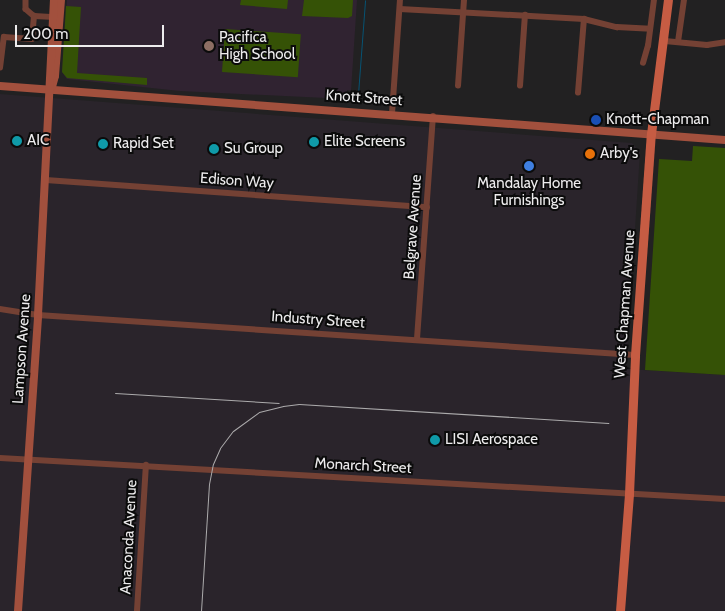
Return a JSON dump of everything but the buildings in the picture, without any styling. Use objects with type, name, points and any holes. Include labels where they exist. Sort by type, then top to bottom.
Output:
[{"type":"main road","name":"Lampson Avenue","points":[[18,611],[51,89],[55,76],[56,18],[54,0]]},
{"type":"main road","name":"Lampson Avenue","points":[[56,18],[61,0]]},
{"type":"main road","name":"West Chapman Avenue","points":[[620,611],[629,494],[635,355],[651,134],[665,41],[668,0]]},
{"type":"main road","name":"Knott Street","points":[[0,86],[725,140]]},
{"type":"street","points":[[26,0],[26,9],[34,16],[56,18]]},
{"type":"street","points":[[392,114],[400,0]]},
{"type":"street","points":[[458,86],[464,0]]},
{"type":"street","points":[[643,64],[648,46],[654,0]]},
{"type":"street","points":[[678,42],[684,0]]},
{"type":"street","points":[[400,9],[584,19],[617,27],[650,29]]},
{"type":"street","points":[[520,86],[525,15]]},
{"type":"street","points":[[0,68],[4,38],[32,39],[34,16]]},
{"type":"street","points":[[578,93],[584,19]]},
{"type":"street","points":[[665,41],[707,45],[725,42]]},
{"type":"street","name":"Belgrave Avenue","points":[[417,339],[433,117]]},
{"type":"street","name":"Edison Way","points":[[46,180],[427,207]]},
{"type":"street","name":"Industry Street","points":[[0,309],[38,315],[635,355]]},
{"type":"street","name":"Monarch Street","points":[[0,458],[725,499]]},
{"type":"street","name":"Anaconda Avenue","points":[[137,611],[146,465]]},
{"type":"shaded area","name":"Pacifica High School","points":[[67,0],[357,0],[351,91],[347,90],[347,99],[180,91],[67,79],[62,72]]},
{"type":"shaded area","points":[[0,94],[632,143],[640,152],[626,369],[725,375],[725,611],[0,611]]},
{"type":"green space","points":[[241,0],[288,0],[287,9],[240,5]]},
{"type":"green space","points":[[304,0],[353,0],[352,16],[348,18],[302,16]]},
{"type":"green space","points":[[66,6],[81,7],[77,73],[147,78],[147,85],[67,78],[62,72]]},
{"type":"green space","points":[[225,29],[301,34],[298,77],[222,72]]},
{"type":"green space","points":[[693,146],[725,148],[725,375],[645,370],[659,159],[692,161]]},
{"type":"waterway","points":[[358,94],[365,0]]},
{"type":"railway","points":[[115,393],[279,403]]},
{"type":"railway","points":[[201,611],[209,484],[213,464],[220,448],[233,431],[259,412],[299,404],[608,423]]},
{"type":"place","name":"Pacifica High School","points":[[209,46]]},
{"type":"place","name":"Knott-Chapman","points":[[596,120]]},
{"type":"place","name":"AIC","points":[[17,141]]},
{"type":"place","name":"Elite Screens","points":[[314,142]]},
{"type":"place","name":"Rapid Set","points":[[103,144]]},
{"type":"place","name":"Su Group","points":[[214,149]]},
{"type":"place","name":"Arby's","points":[[590,154]]},
{"type":"place","name":"Mandalay Home Furnishings","points":[[529,166]]},
{"type":"place","name":"LISI Aerospace","points":[[435,440]]}]
